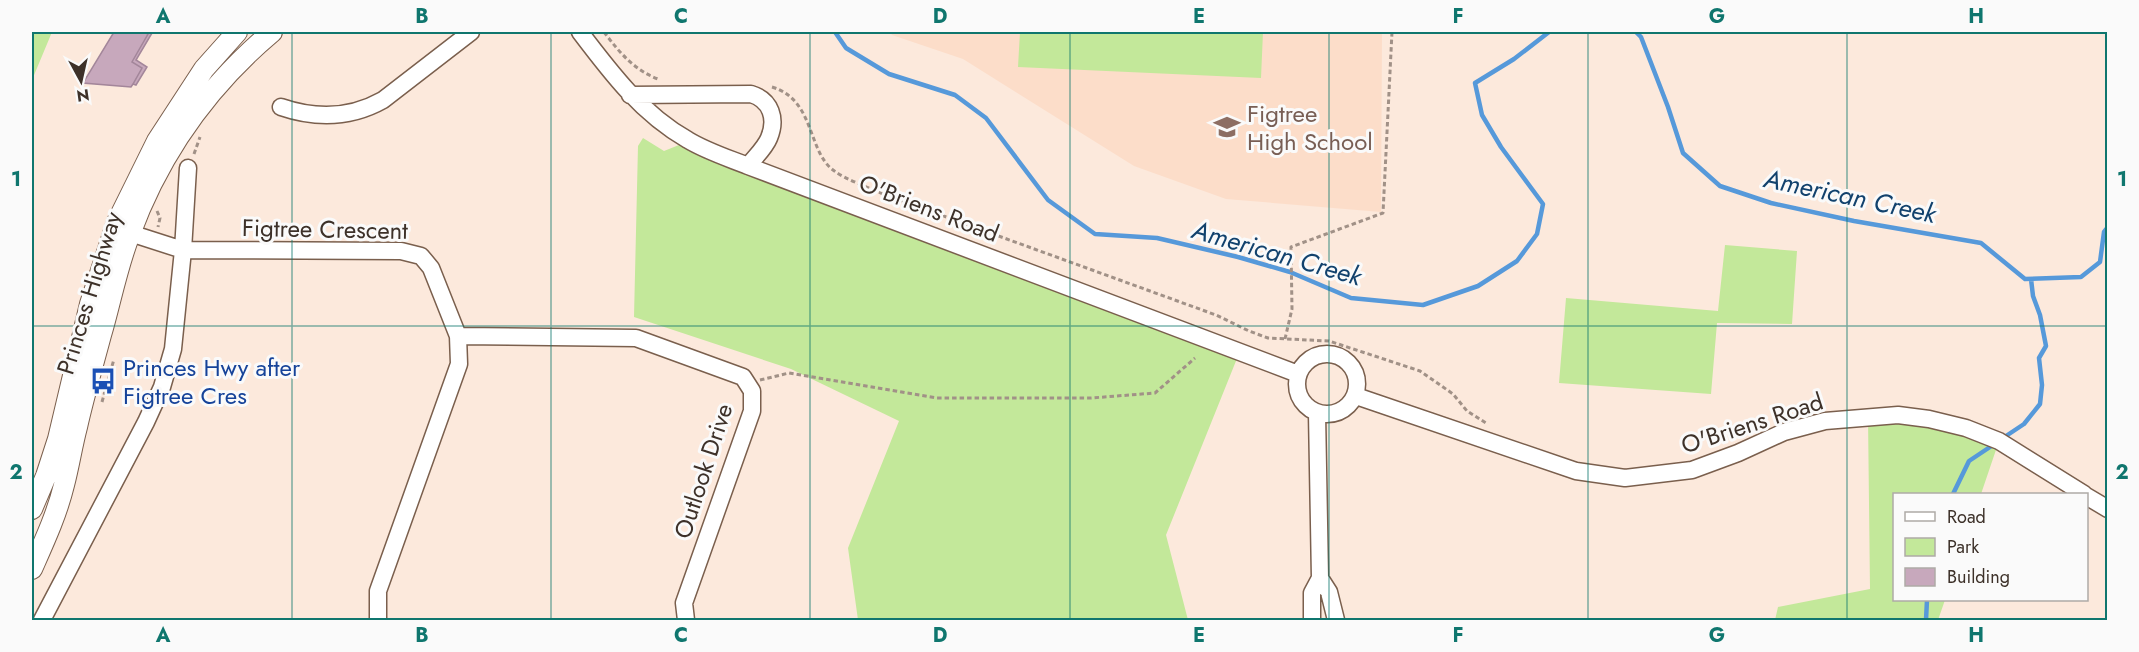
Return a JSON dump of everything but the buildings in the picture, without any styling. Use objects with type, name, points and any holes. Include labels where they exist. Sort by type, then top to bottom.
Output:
[{"type":"main road","name":"Princes Highway","points":[[32,509],[58,439],[90,304],[117,222],[157,141],[204,69],[237,32]]},
{"type":"main road","name":"Princes Highway","points":[[32,569],[56,514],[64,486],[76,427],[114,282],[130,233],[155,177],[178,137],[218,85],[272,32]]},
{"type":"street","points":[[281,107],[299,113],[325,115],[344,115],[370,108],[471,32]]},
{"type":"street","name":"O'Briens Road","points":[[580,32],[630,95],[661,122],[689,141],[748,166],[1298,374]]},
{"type":"street","points":[[630,95],[752,94],[761,97],[768,104],[771,114],[770,135],[748,166]]},
{"type":"street","points":[[42,621],[162,387],[172,349],[183,250],[188,168]]},
{"type":"street","name":"Figtree Crescent","points":[[130,233],[183,250],[401,251],[421,256],[431,268],[458,336],[459,364],[378,591],[378,621]]},
{"type":"street","name":"Outlook Drive","points":[[458,336],[636,338],[742,377],[752,391],[752,411],[684,603],[686,621]]},
{"type":"street","points":[[1325,353],[1335,355],[1345,359],[1353,366],[1357,376],[1356,396],[1344,410],[1335,414],[1317,413],[1310,409],[1300,397],[1297,390],[1298,374],[1306,362],[1315,356],[1325,353]]},
{"type":"street","name":"O'Briens Road","points":[[1356,396],[1576,471],[1625,478],[1692,470],[1738,453],[1784,432],[1826,421],[1908,416],[1966,428],[1999,441],[2082,493]]},
{"type":"street","points":[[1312,621],[1312,593],[1320,578],[1317,413]]},
{"type":"street","name":"O'Briens Road","points":[[2088,497],[2108,509]]},
{"type":"street","points":[[1320,578],[1329,592],[1336,621]]},
{"type":"path","points":[[604,32],[620,54],[642,72],[657,79],[667,80]]},
{"type":"path","points":[[1286,339],[1292,309],[1291,247],[1383,213],[1392,32]]},
{"type":"path","points":[[766,85],[776,88],[793,99],[806,118],[823,157],[832,170],[852,180],[883,194],[1216,315],[1268,338],[1329,341],[1343,344],[1420,371],[1453,394],[1467,411],[1494,426]]},
{"type":"path","points":[[188,168],[200,135]]},
{"type":"path","points":[[748,385],[766,377],[789,373],[937,398],[1091,398],[1155,393],[1195,358]]},
{"type":"shaded area","name":"Figtree High School","points":[[890,32],[1382,32],[1381,212],[1226,199],[1134,166],[963,59],[892,35]]},
{"type":"green space","points":[[32,32],[52,32],[32,80]]},
{"type":"green space","points":[[1020,32],[1263,32],[1261,78],[1018,67]]},
{"type":"green space","points":[[643,138],[664,151],[689,141],[1240,351],[1166,535],[1188,620],[858,620],[848,548],[899,421],[791,369],[634,317],[638,146]]},
{"type":"green space","points":[[1725,245],[1797,251],[1792,324],[1717,323],[1711,394],[1559,383],[1566,298],[1718,311]]},
{"type":"green space","points":[[1898,415],[1999,441],[1981,493],[1893,493],[1893,601],[1945,601],[1938,620],[1775,620],[1778,607],[1870,589],[1868,417]]},
{"type":"waterway","name":"American Creek","points":[[835,32],[846,48],[889,74],[955,95],[986,118],[1048,200],[1095,234],[1157,238],[1290,272],[1351,298],[1423,305],[1478,286],[1517,261],[1537,234],[1543,204],[1501,147],[1482,115],[1475,83],[1514,59],[1549,32]]},
{"type":"waterway","name":"American Creek","points":[[1636,32],[1641,37],[1683,153],[1720,186],[1771,203],[1854,221],[1981,243],[2025,279],[2081,277],[2100,262],[2104,232],[2108,227]]},
{"type":"waterway","points":[[2003,438],[2024,424],[2040,404],[2042,385],[2039,358],[2046,346],[2031,279]]},
{"type":"waterway","points":[[1953,493],[1969,461],[1996,443]]},
{"type":"waterway","points":[[1926,620],[1927,601]]},
{"type":"place","name":"Figtree High School","points":[[1227,127]]},
{"type":"place","name":"Princes Hwy after Figtree Cres","points":[[103,381]]}]
